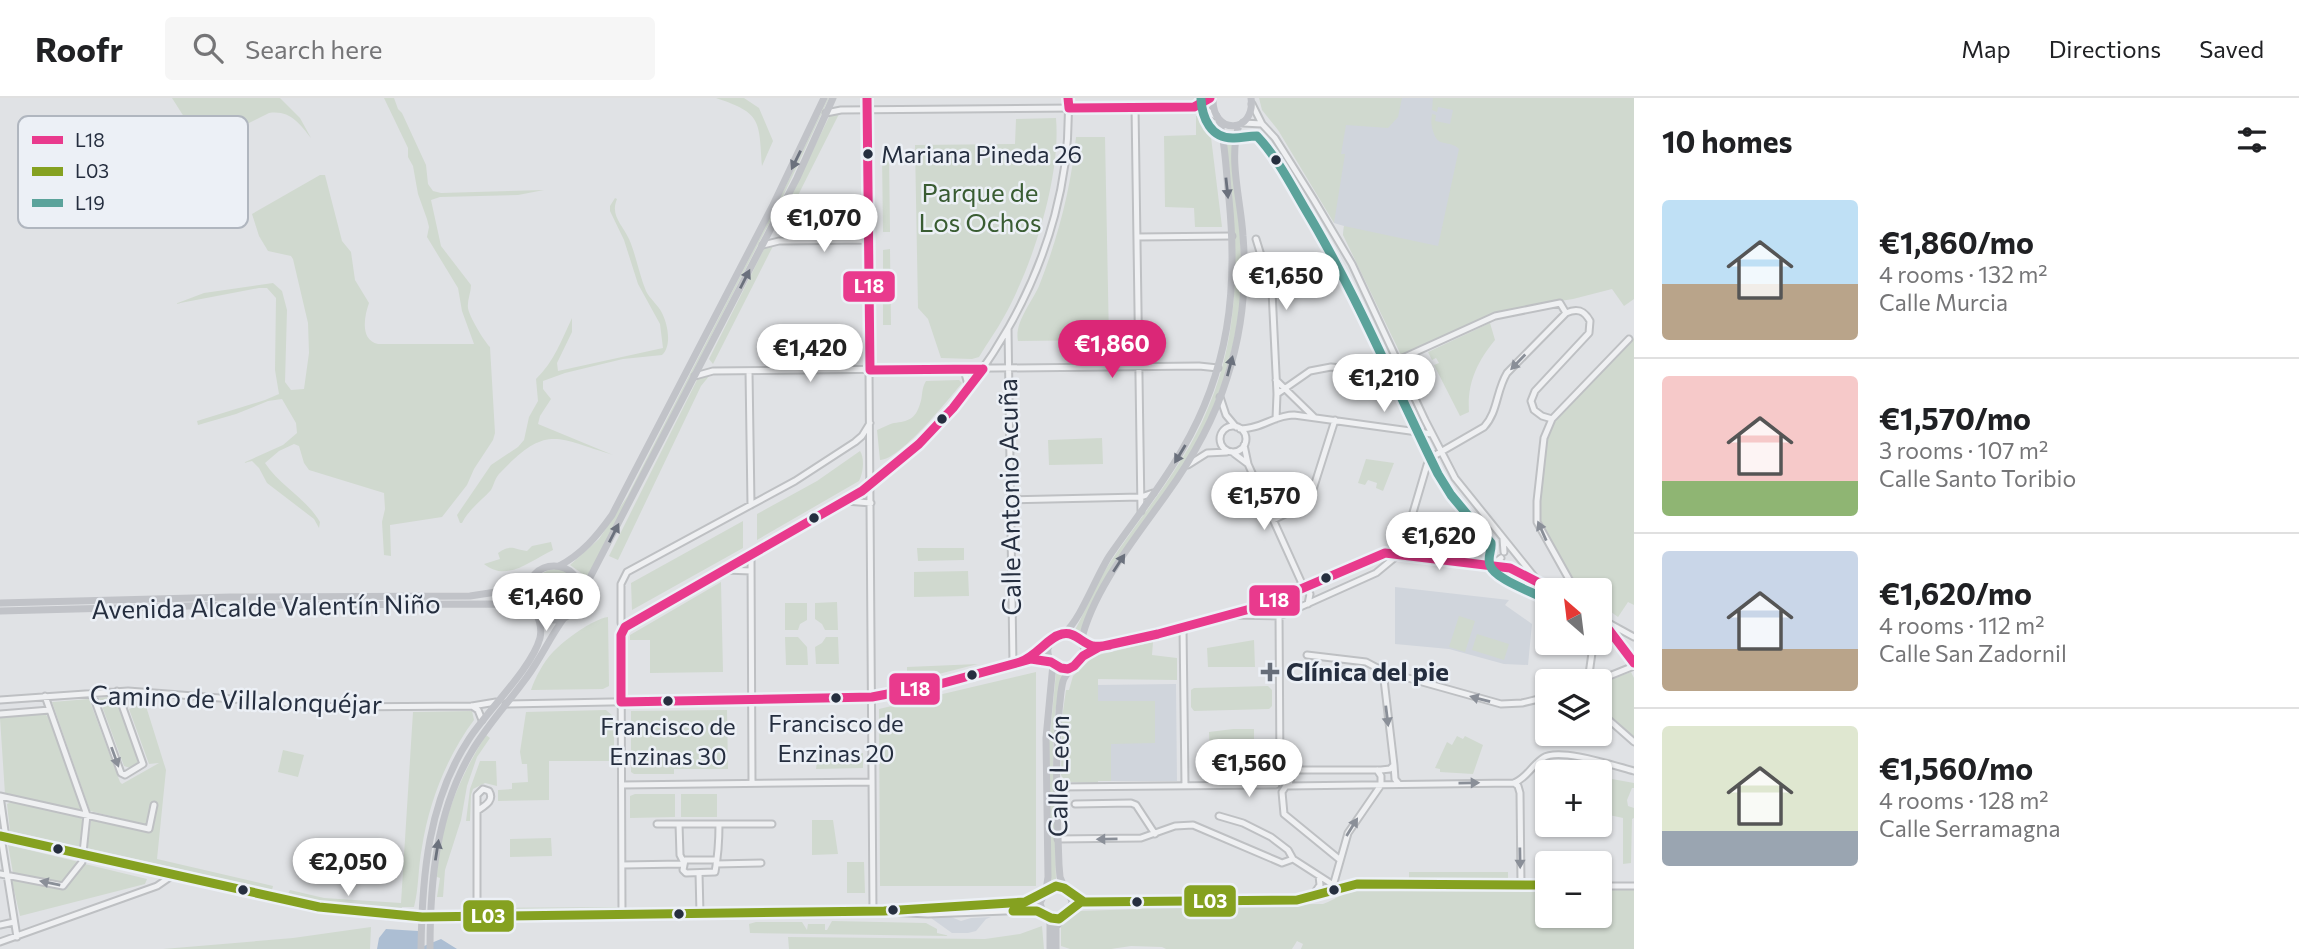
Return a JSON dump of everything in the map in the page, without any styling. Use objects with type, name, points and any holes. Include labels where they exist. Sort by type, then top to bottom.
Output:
[{"type":"main road","points":[[430,949],[426,931],[428,846],[435,814],[458,759],[482,720],[523,668],[539,642],[540,625],[527,595],[529,582],[545,567],[559,566],[575,558],[607,523],[779,194],[824,98]]},
{"type":"main road","points":[[426,917],[439,835],[448,804],[471,753],[520,687],[564,618],[576,610],[582,593],[763,245],[834,98]]},
{"type":"main road","points":[[1212,98],[1218,118],[1232,236],[1232,296],[1218,368],[1194,430],[1182,452],[1099,572],[1072,626],[1054,636],[1048,645],[1048,657],[1061,668],[1074,666],[1083,656],[1082,643],[1086,626],[1109,579],[1185,467],[1213,416],[1220,397],[1236,347],[1243,298],[1243,235],[1235,142],[1241,124],[1248,116],[1251,101]]},
{"type":"main road","points":[[1218,118],[1228,126],[1241,124]]},
{"type":"main road","points":[[559,566],[573,572],[581,585],[582,593]]},
{"type":"main road","name":"Avenida Alcalde Valentín Niño","points":[[0,603],[231,597],[470,596],[509,590],[529,582]]},
{"type":"main road","name":"Avenida Alcalde Valentín Niño","points":[[0,611],[240,605],[496,604],[534,610]]},
{"type":"main road","points":[[534,610],[548,619],[564,618]]},
{"type":"main road","points":[[1065,632],[1072,634],[1082,643]]},
{"type":"main road","name":"Calle León","points":[[1046,890],[1046,738],[1052,663]]},
{"type":"main road","name":"Calle León","points":[[1068,892],[1060,877],[1057,748],[1062,685],[1074,666]]},
{"type":"main road","points":[[1051,949],[1053,927],[1072,907],[1068,892],[1055,887],[1046,890],[1040,903],[1053,927],[1056,949]]},
{"type":"main road","points":[[1045,915],[1054,919],[1065,916]]},
{"type":"main road","points":[[421,949],[426,931]]},
{"type":"street","points":[[834,98],[841,110]]},
{"type":"street","points":[[867,98],[873,912]]},
{"type":"street","points":[[1024,98],[1024,108]]},
{"type":"street","points":[[622,915],[621,635],[625,627],[846,501],[871,484],[919,444],[969,388],[1008,329],[1032,279],[1053,215],[1069,135],[1068,98]]},
{"type":"street","points":[[1194,107],[1212,98]]},
{"type":"street","points":[[1251,101],[1262,124],[1275,138],[1335,234],[1378,316],[1440,452],[1461,488],[1535,578]]},
{"type":"street","points":[[1135,107],[1141,511]]},
{"type":"street","points":[[827,113],[867,109],[1194,107],[1203,108],[1218,118]]},
{"type":"street","points":[[1241,124],[1262,124]]},
{"type":"street","points":[[772,227],[779,241]]},
{"type":"street","points":[[1137,237],[1232,236]]},
{"type":"street","points":[[1256,239],[1272,291],[1276,419]]},
{"type":"street","points":[[763,245],[779,241],[869,240]]},
{"type":"street","points":[[1277,394],[1310,371],[1343,367],[1363,370],[1398,360],[1495,316],[1560,303],[1566,313]]},
{"type":"street","points":[[1232,615],[1279,616],[1376,573],[1399,554],[1428,463],[1435,454],[1477,432],[1490,420],[1507,373],[1566,313],[1578,310],[1587,315],[1591,324],[1589,333],[1533,394],[1531,401],[1534,410],[1552,419]]},
{"type":"street","name":"Calle Antonio Acuña","points":[[1008,329],[1013,664]]},
{"type":"street","points":[[1569,578],[1544,538],[1536,517],[1544,438],[1552,419],[1629,338]]},
{"type":"street","points":[[704,358],[711,371]]},
{"type":"street","points":[[695,376],[711,371],[1199,366],[1218,368]]},
{"type":"street","points":[[964,370],[969,388]]},
{"type":"street","points":[[749,371],[751,505]]},
{"type":"street","points":[[1276,379],[1314,417]]},
{"type":"street","points":[[1220,397],[1226,415],[1244,433],[1248,464],[1304,587],[1310,594],[1308,604]]},
{"type":"street","points":[[1248,464],[1222,446],[1220,436],[1227,428],[1255,429],[1289,414],[1432,434]]},
{"type":"street","points":[[1273,520],[1310,499],[1335,421]]},
{"type":"street","points":[[859,440],[871,422]]},
{"type":"street","points":[[1185,467],[1207,453],[1239,451],[1255,429]]},
{"type":"street","points":[[625,627],[621,623],[621,584],[624,576],[795,481],[859,440],[871,436]]},
{"type":"street","points":[[859,440],[871,449]]},
{"type":"street","points":[[1010,500],[1140,498],[1153,494]]},
{"type":"street","points":[[846,501],[872,503]]},
{"type":"street","points":[[1503,538],[1502,563],[1508,568]]},
{"type":"street","points":[[1083,656],[1099,647],[1232,615],[1276,600],[1381,553],[1508,568],[1535,579]]},
{"type":"street","points":[[1483,564],[1497,561],[1502,555],[1515,554]]},
{"type":"street","points":[[1508,568],[1516,564],[1515,554]]},
{"type":"street","points":[[751,555],[752,783]]},
{"type":"street","points":[[724,570],[751,571]]},
{"type":"street","points":[[1276,600],[1279,616],[1281,769],[1290,778],[1282,792],[1284,814],[1339,859]]},
{"type":"street","points":[[621,614],[635,620]]},
{"type":"street","points":[[1612,624],[1634,637]]},
{"type":"street","points":[[1183,627],[1185,786]]},
{"type":"street","points":[[1612,634],[1634,665],[1612,675]]},
{"type":"street","points":[[1082,643],[1099,647]]},
{"type":"street","points":[[506,704],[872,697],[940,684],[1031,659],[1048,645]]},
{"type":"street","points":[[1307,655],[1366,662],[1382,671],[1501,704],[1535,700]]},
{"type":"street","points":[[1031,659],[1052,663]]},
{"type":"street","points":[[1382,671],[1395,779],[1399,784]]},
{"type":"street","points":[[520,687],[522,703]]},
{"type":"street","points":[[92,692],[121,773],[125,775],[143,764],[117,691]]},
{"type":"street","name":"Camino de Villalonquéjar","points":[[0,700],[92,692],[150,691],[320,706],[472,706],[497,702]]},
{"type":"street","points":[[3,874],[62,886],[82,862],[87,815],[45,696]]},
{"type":"street","points":[[472,706],[478,709],[482,720]]},
{"type":"street","name":"Camino de Villalonquéjar","points":[[0,714],[50,710]]},
{"type":"street","points":[[1612,723],[1634,742]]},
{"type":"street","points":[[1058,787],[1514,783],[1520,781],[1542,759],[1551,754],[1634,771]]},
{"type":"street","points":[[1221,785],[1281,769],[1377,770],[1388,769],[1394,765]]},
{"type":"street","points":[[1276,785],[1274,776],[1281,769]]},
{"type":"street","points":[[1336,886],[1339,859],[1348,833],[1381,785],[1381,776],[1377,770]]},
{"type":"street","points":[[622,785],[871,782]]},
{"type":"street","points":[[1514,783],[1520,793],[1521,885]]},
{"type":"street","points":[[1124,787],[1124,803]]},
{"type":"street","points":[[17,937],[3,874],[2,836],[5,831],[0,796],[149,829],[154,805]]},
{"type":"street","points":[[1075,804],[1136,805],[1156,834]]},
{"type":"street","points":[[477,811],[477,917]]},
{"type":"street","points":[[1219,816],[1263,832],[1288,850],[1293,859],[1336,886]]},
{"type":"street","points":[[657,824],[772,824]]},
{"type":"street","points":[[679,824],[680,855],[684,872],[713,873],[719,856],[719,824]]},
{"type":"street","points":[[1058,839],[1141,838],[1175,826],[1193,825],[1282,863],[1293,859]]},
{"type":"street","points":[[2,836],[319,907],[368,914],[477,917],[873,912],[1026,902],[1041,897]]},
{"type":"street","points":[[622,865],[683,862],[761,863]]},
{"type":"street","points":[[699,873],[700,914]]},
{"type":"street","points":[[0,942],[157,886],[173,875]]},
{"type":"street","points":[[1311,897],[1320,885],[1319,876]]},
{"type":"street","points":[[1072,907],[1081,902],[1297,900],[1330,891],[1336,886],[1357,884],[1535,885]]},
{"type":"street","points":[[1612,886],[1634,886]]},
{"type":"street","points":[[1068,892],[1081,902]]},
{"type":"street","points":[[884,911],[928,914],[1029,910],[1045,915]]},
{"type":"street","points":[[0,925],[14,922]]},
{"type":"shaded area","points":[[1349,98],[1467,98],[1446,260],[1343,235],[1344,226],[1334,223],[1336,179]]},
{"type":"shaded area","points":[[1395,587],[1509,600],[1505,605],[1532,624],[1528,665],[1504,664],[1449,649],[1395,644]]},
{"type":"shaded area","points":[[1176,684],[1177,781],[1098,781],[1097,685]]},
{"type":"shaded area","points":[[951,917],[961,921],[991,917],[976,931],[968,933],[952,933],[931,918]]},
{"type":"green space","points":[[172,98],[280,98],[300,118],[311,138],[293,119],[283,114],[269,113],[248,124],[248,116],[183,116]]},
{"type":"green space","points":[[384,98],[394,98],[402,113],[426,165],[428,184],[433,191],[544,190],[518,195],[440,197],[431,200],[441,246],[471,285],[469,312],[490,347],[495,433],[467,485],[442,517],[390,525],[391,556],[384,555],[384,493],[309,470],[299,446],[294,444],[279,451],[265,463],[314,514],[320,522],[319,528],[314,519],[267,483],[252,461],[243,463],[283,445],[297,433],[296,423],[282,399],[268,401],[198,425],[197,421],[279,394],[275,370],[276,298],[267,288],[259,288],[175,304],[204,293],[273,283],[282,291],[287,310],[285,382],[291,390],[304,389],[309,353],[308,323],[293,259],[291,256],[268,251],[259,236],[252,214],[320,175],[325,175],[342,241],[351,252],[355,280],[369,303],[365,321],[368,338],[378,344],[474,344],[462,311],[458,288],[427,237],[429,227],[418,194],[413,166],[408,157],[408,148]]},
{"type":"green space","points":[[716,98],[744,98],[759,108],[773,141],[762,166],[760,138],[755,121],[742,109]]},
{"type":"green space","points":[[828,98],[786,190],[586,581],[580,572],[570,565],[599,539],[627,497],[778,202]]},
{"type":"green space","points":[[1259,98],[1402,98],[1398,117],[1388,128],[1346,125],[1341,154],[1345,154],[1334,223],[1278,130],[1262,110]]},
{"type":"green space","points":[[1433,98],[1634,98],[1634,299],[1624,306],[1612,289],[1503,311],[1402,357],[1343,235],[1344,226],[1438,246],[1459,149],[1435,137],[1432,114],[1436,115],[1435,121],[1450,124],[1453,110],[1438,107],[1437,112],[1432,110]]},
{"type":"green space","points":[[839,114],[780,231],[774,230],[829,117]]},
{"type":"green space","points":[[1196,116],[1204,116],[1209,121],[1222,227],[1195,227],[1194,208],[1165,207],[1164,136],[1196,135]]},
{"type":"green space","name":"Parque de Los Ochos","points":[[1056,118],[1054,166],[1043,220],[1015,294],[1002,321],[979,357],[941,358],[928,319],[918,308],[915,145],[1015,144],[1016,119]]},
{"type":"green space","points":[[1224,131],[1233,131],[1241,258],[1239,311],[1228,364],[1199,438],[1103,588],[1079,633],[1075,630],[1099,580],[1182,459],[1217,386],[1227,350],[1235,278],[1232,206]]},
{"type":"green space","points":[[1076,137],[1105,137],[1109,340],[1018,341],[1021,320],[1039,286],[1058,231],[1071,175]]},
{"type":"green space","points":[[882,154],[889,154],[890,232],[883,232]]},
{"type":"green space","points":[[615,198],[616,215],[629,239],[646,291],[666,323],[668,341],[665,351],[662,355],[623,359],[543,381],[543,389],[551,399],[538,424],[613,455],[565,440],[542,441],[530,447],[499,474],[491,490],[460,523],[457,515],[491,465],[524,440],[529,417],[538,401],[536,379],[553,358],[572,318],[572,332],[557,363],[558,371],[663,348],[660,324],[638,284],[624,240],[610,211]]},
{"type":"green space","points":[[773,246],[713,364],[709,359],[764,249]]},
{"type":"green space","points":[[890,249],[891,325],[883,325],[883,250]]},
{"type":"green space","points":[[1490,323],[1495,340],[1474,373],[1469,412],[1460,416],[1434,365],[1439,363],[1436,358],[1432,360],[1428,352]]},
{"type":"green space","points":[[1634,338],[1634,605],[1628,602],[1618,617],[1612,613],[1612,578],[1570,578],[1549,542],[1539,516],[1546,436],[1576,394]]},
{"type":"green space","points":[[710,375],[701,386],[618,560],[609,556],[698,378]]},
{"type":"green space","points":[[959,380],[962,383],[923,428],[899,450],[880,460],[877,430],[913,417],[920,404],[926,381]]},
{"type":"green space","points":[[1102,438],[1103,464],[1049,465],[1048,440]]},
{"type":"green space","points":[[860,451],[863,466],[859,481],[757,540],[757,514],[817,481]]},
{"type":"green space","points":[[1366,459],[1394,463],[1383,491],[1376,488],[1377,483],[1368,480],[1365,485],[1358,483]]},
{"type":"green space","points":[[743,521],[743,548],[632,610],[631,583]]},
{"type":"green space","points":[[551,542],[553,550],[510,571],[493,569],[484,564],[500,559],[498,553],[506,549],[527,551],[532,546]]},
{"type":"green space","points":[[917,548],[964,548],[964,560],[918,561]]},
{"type":"green space","points":[[556,569],[572,576],[579,592],[572,608],[556,615],[540,608],[533,592],[540,576]]},
{"type":"green space","points":[[968,571],[969,596],[914,597],[914,572]]},
{"type":"green space","points":[[721,582],[723,672],[650,673],[650,640],[630,640],[630,635]]},
{"type":"green space","points":[[837,602],[838,630],[825,630],[815,619],[815,603]]},
{"type":"green space","points":[[785,603],[807,603],[807,620],[800,624],[798,630],[785,630]]},
{"type":"green space","points":[[1459,616],[1475,621],[1465,652],[1449,647]]},
{"type":"green space","points":[[608,617],[609,686],[603,689],[531,690],[543,665],[558,647],[587,626]]},
{"type":"green space","points":[[1477,634],[1509,644],[1504,660],[1472,650]]},
{"type":"green space","points":[[785,637],[798,637],[807,647],[808,665],[786,665]]},
{"type":"green space","points":[[826,637],[838,637],[839,664],[816,664],[815,647]]},
{"type":"green space","points":[[1254,640],[1255,667],[1208,667],[1207,648]]},
{"type":"green space","points":[[1153,642],[1152,655],[1177,658],[1177,680],[1098,679],[1098,701],[1155,701],[1155,743],[1111,744],[1111,781],[1065,782],[1061,775],[1062,718],[1066,690],[1069,690],[1073,676],[1094,656]]},
{"type":"green space","points":[[978,664],[907,682],[907,667]]},
{"type":"green space","points":[[1036,672],[1036,886],[880,886],[879,709]]},
{"type":"green space","points":[[1631,672],[1634,678],[1634,739],[1612,719],[1612,679]]},
{"type":"green space","points":[[1056,673],[1062,674],[1053,744],[1056,882],[1051,882],[1049,744]]},
{"type":"green space","points":[[1268,686],[1272,690],[1272,706],[1269,709],[1194,711],[1191,707],[1191,690],[1194,688]]},
{"type":"green space","points":[[115,696],[139,763],[130,768],[124,766],[99,698]]},
{"type":"green space","points":[[89,699],[122,784],[159,763],[149,764],[129,709],[145,703],[166,770],[157,859],[273,886],[272,890],[87,848],[91,821],[94,819],[151,831],[156,805],[148,825],[90,811],[52,702]]},
{"type":"green space","points":[[606,710],[614,717],[614,761],[549,761],[549,800],[498,801],[498,790],[512,789],[512,783],[528,782],[527,764],[522,764],[520,752],[526,712]]},
{"type":"green space","points":[[727,710],[728,769],[674,769],[674,774],[631,772],[631,711]]},
{"type":"green space","points":[[472,711],[474,720],[455,749],[440,780],[429,813],[414,907],[402,907],[401,910],[320,901],[288,894],[290,890],[324,898],[401,903],[413,712]]},
{"type":"green space","points":[[43,713],[50,718],[82,807],[80,811],[5,794],[0,718]]},
{"type":"green space","points":[[1254,729],[1254,754],[1210,762],[1209,732]]},
{"type":"green space","points":[[486,735],[490,738],[477,757],[467,786],[461,820],[445,870],[443,897],[437,897],[439,858],[446,821],[459,785]]},
{"type":"green space","points":[[1457,736],[1463,739],[1465,736],[1483,745],[1473,774],[1440,772],[1440,769],[1435,768],[1447,742],[1452,745]]},
{"type":"green space","points":[[283,750],[304,755],[298,777],[278,772]]},
{"type":"green space","points":[[863,753],[863,768],[816,769],[818,754]]},
{"type":"green space","points":[[480,761],[496,761],[497,786],[485,783],[473,789],[470,821],[466,821],[470,789]]},
{"type":"green space","points":[[1612,779],[1634,783],[1627,800],[1628,806],[1634,808],[1631,863],[1623,864],[1623,818],[1612,816]]},
{"type":"green space","points":[[675,794],[675,817],[630,818],[630,796]]},
{"type":"green space","points":[[681,794],[717,794],[717,817],[681,817]]},
{"type":"green space","points":[[13,801],[80,816],[83,821],[79,847],[10,831],[7,804]]},
{"type":"green space","points":[[812,820],[833,820],[838,854],[812,855]]},
{"type":"green space","points":[[551,838],[552,856],[510,857],[510,839]]},
{"type":"green space","points":[[8,845],[79,862],[60,883],[13,873]]},
{"type":"green space","points":[[847,862],[864,862],[865,893],[847,893]]},
{"type":"green space","points":[[85,864],[147,879],[145,884],[20,916],[11,877],[64,889]]},
{"type":"green space","points":[[1409,872],[1508,872],[1508,878],[1409,879]]},
{"type":"green space","points":[[1535,889],[1535,928],[1612,928],[1612,890],[1634,890],[1634,949],[1301,949],[1303,944],[1297,941],[1292,949],[1166,949],[1131,946],[1070,949],[1061,946],[1061,927],[1079,911],[1141,909],[1145,906],[1323,904],[1350,891]]},
{"type":"green space","points":[[618,907],[611,911],[488,913],[488,908]]},
{"type":"green space","points":[[832,921],[926,923],[937,929],[937,933],[950,936],[750,933],[749,924],[802,922],[807,930],[808,924],[825,924],[827,930]]},
{"type":"green space","points":[[1042,926],[1044,949],[789,949],[788,937],[985,939],[1020,934]]},
{"type":"green space","points":[[371,927],[370,949],[163,949],[293,938]]},
{"type":"water","points":[[386,929],[418,931],[424,946],[441,939],[457,949],[377,949],[379,938]]},
{"type":"transit line","name":"L18","points":[[867,98],[870,370]]},
{"type":"transit line","name":"L18","points":[[1068,98],[1069,108],[1194,107],[1210,98]]},
{"type":"transit line","name":"L19","points":[[1201,99],[1206,120],[1219,135],[1237,138],[1257,136],[1270,152],[1341,272],[1438,474],[1451,495],[1491,543],[1490,565],[1506,580],[1535,594]]},
{"type":"transit line","name":"L18","points":[[870,370],[983,369]]},
{"type":"transit line","name":"L18","points":[[625,627],[862,491],[919,444],[953,408],[983,369]]},
{"type":"transit line","name":"L18","points":[[621,702],[872,697],[940,684],[1031,659],[1051,662],[1068,669],[1099,647],[1261,606],[1385,553],[1510,568],[1535,581]]},
{"type":"transit line","name":"L18","points":[[621,702],[621,635],[625,627]]},
{"type":"transit line","name":"L18","points":[[1020,662],[1062,634],[1071,634],[1093,646],[1110,645]]},
{"type":"transit line","name":"L18","points":[[1612,634],[1634,663]]},
{"type":"transit line","name":"L03","points":[[0,836],[319,907],[422,917],[884,911],[1025,902],[1056,886],[1064,888],[1084,902],[1297,900],[1357,884],[1535,885]]},
{"type":"transit line","name":"L03","points":[[1013,911],[1037,911],[1059,919],[1081,902],[1096,902]]},
{"type":"place","name":"Mariana Pineda 26","points":[[868,154]]},
{"type":"place","name":"Clínica del pie","points":[[1270,672]]},
{"type":"place","name":"Francisco de Enzinas 20","points":[[836,698]]},
{"type":"place","name":"Francisco de Enzinas 30","points":[[668,701]]}]
